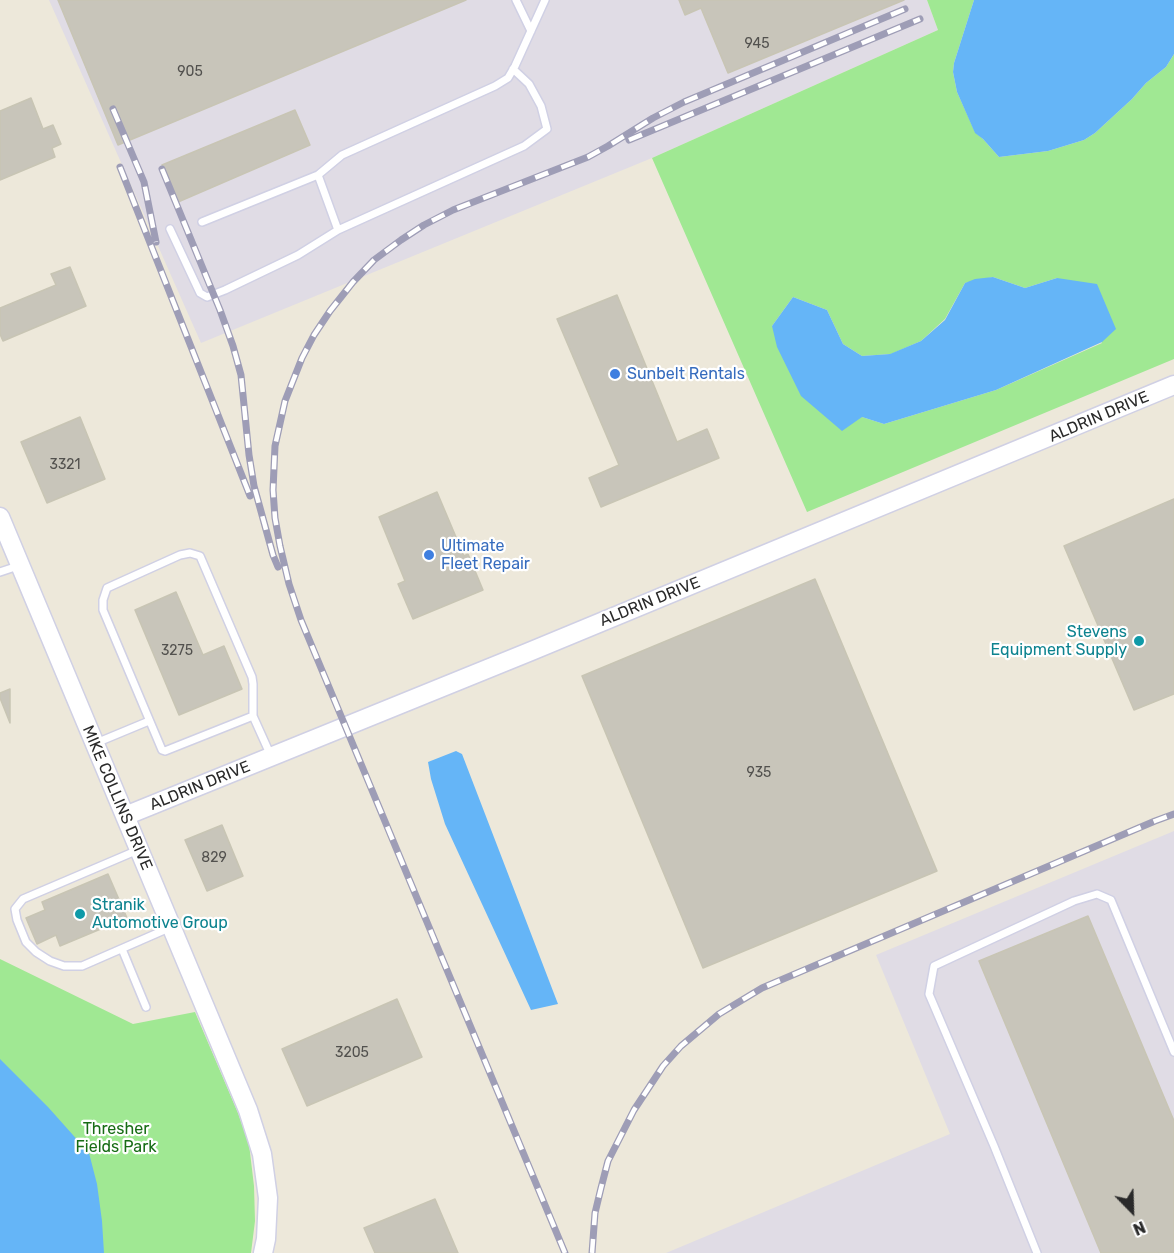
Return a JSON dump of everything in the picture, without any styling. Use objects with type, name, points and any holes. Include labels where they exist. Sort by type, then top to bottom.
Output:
[{"type":"street","name":"ALDRIN DRIVE","points":[[125,816],[678,591],[1174,385]]},
{"type":"street","name":"MIKE COLLINS DRIVE","points":[[0,517],[248,1110],[262,1155],[268,1198],[263,1253]]},
{"type":"lane","points":[[516,0],[531,31]]},
{"type":"lane","points":[[202,222],[318,176],[342,155],[508,78],[545,0]]},
{"type":"lane","points":[[170,229],[200,293],[207,297],[225,290],[298,255],[338,230],[524,146],[547,129],[541,106],[530,84],[513,69]]},
{"type":"lane","points":[[318,176],[338,230]]},
{"type":"lane","points":[[253,716],[165,751],[162,750],[103,610],[107,588],[180,555],[190,553],[200,556],[252,677],[253,716],[271,757]]},
{"type":"lane","points":[[0,572],[20,565]]},
{"type":"lane","points":[[95,743],[149,721]]},
{"type":"lane","points":[[139,850],[23,899],[15,909],[26,942],[50,961],[64,966],[82,966],[172,927]]},
{"type":"lane","points":[[1037,1253],[929,994],[933,966],[1074,901],[1097,894],[1111,900],[1174,1052]]},
{"type":"lane","points":[[122,949],[146,1007]]},
{"type":"shaded area","points":[[49,0],[927,0],[938,30],[652,158],[201,343]]},
{"type":"shaded area","points":[[1174,831],[1174,1253],[666,1253],[950,1134],[876,955]]},
{"type":"green space","points":[[927,0],[974,0],[953,72],[957,92],[975,132],[999,157],[1048,151],[1084,140],[1095,133],[1146,83],[1166,67],[1174,54],[1174,359],[807,512],[652,158],[938,30]],"holes":[[[993,277],[1025,288],[1057,278],[1102,343],[996,390],[884,424],[862,417],[772,326],[793,297],[827,310],[843,344],[862,356],[891,354],[921,341],[945,319],[965,283]]]},
{"type":"green space","name":"Thresher Fields Park","points":[[0,959],[133,1024],[195,1012],[249,1144],[255,1221],[251,1253],[0,1253]]},
{"type":"water","points":[[974,0],[1174,0],[1174,54],[1166,67],[1146,83],[1095,133],[1084,140],[1048,151],[999,157],[975,133],[957,92],[953,72]]},
{"type":"water","points":[[993,277],[1025,288],[1057,278],[1097,284],[1116,329],[1102,342],[996,390],[884,424],[862,417],[842,431],[801,396],[777,347],[772,326],[793,297],[827,310],[843,344],[862,356],[890,354],[921,341],[945,320],[965,283],[975,279]]},
{"type":"water","points":[[456,751],[462,754],[558,1004],[531,1010],[445,824],[428,762]]},
{"type":"water","points":[[0,1059],[48,1107],[89,1153],[97,1184],[104,1253],[0,1253]]},
{"type":"building","points":[[58,0],[466,0],[118,145]]},
{"type":"building","points":[[679,0],[904,0],[728,73],[701,8],[685,15]]},
{"type":"building","points":[[31,98],[43,129],[53,125],[61,144],[52,148],[55,157],[0,180],[0,111]]},
{"type":"building","points":[[295,110],[310,145],[178,202],[162,165]]},
{"type":"building","points":[[70,267],[86,306],[3,341],[0,334],[0,308],[56,285],[51,274]]},
{"type":"building","name":"Sunbelt Rentals","points":[[617,295],[677,442],[707,429],[719,458],[601,507],[589,478],[619,465],[557,319]]},
{"type":"building","points":[[80,417],[105,479],[47,503],[21,442]]},
{"type":"building","name":"Ultimate Fleet Repair","points":[[437,492],[464,556],[468,554],[483,590],[413,619],[398,584],[405,581],[379,517]]},
{"type":"building","name":"Stevens Equipment Supply","points":[[1174,499],[1174,694],[1134,710],[1064,546]]},
{"type":"building","points":[[815,579],[937,871],[703,968],[582,676]]},
{"type":"building","points":[[176,592],[203,655],[224,646],[242,689],[179,715],[135,610]]},
{"type":"building","points":[[10,689],[10,723],[0,693]]},
{"type":"building","points":[[222,825],[243,876],[207,891],[185,840]]},
{"type":"building","name":"Stranik Automotive Group","points":[[108,874],[127,918],[60,946],[56,935],[37,944],[26,918],[45,910],[42,902]]},
{"type":"building","points":[[1088,916],[1174,1121],[1174,1253],[1101,1253],[979,961]]},
{"type":"building","points":[[397,999],[422,1057],[307,1106],[282,1049]]},
{"type":"building","points":[[435,1199],[458,1253],[375,1253],[364,1228]]},
{"type":"railway","points":[[565,1253],[301,620],[289,584],[275,518],[273,490],[275,446],[285,401],[302,358],[330,311],[374,260],[424,225],[453,210],[588,157],[684,102],[905,9]]},
{"type":"railway","points":[[629,140],[920,19]]},
{"type":"railway","points":[[113,109],[144,182],[156,242]]},
{"type":"railway","points":[[120,167],[250,496]]},
{"type":"railway","points":[[162,169],[233,346],[241,375],[254,486],[278,567]]},
{"type":"railway","points":[[592,1253],[595,1213],[608,1161],[634,1110],[663,1066],[681,1046],[719,1014],[762,988],[1174,814]]},
{"type":"place","name":"Sunbelt Rentals","points":[[615,374]]},
{"type":"place","name":"Ultimate Fleet Repair","points":[[429,555]]},
{"type":"place","name":"Stevens Equipment Supply","points":[[1139,641]]},
{"type":"place","name":"Stranik Automotive Group","points":[[80,914]]}]
